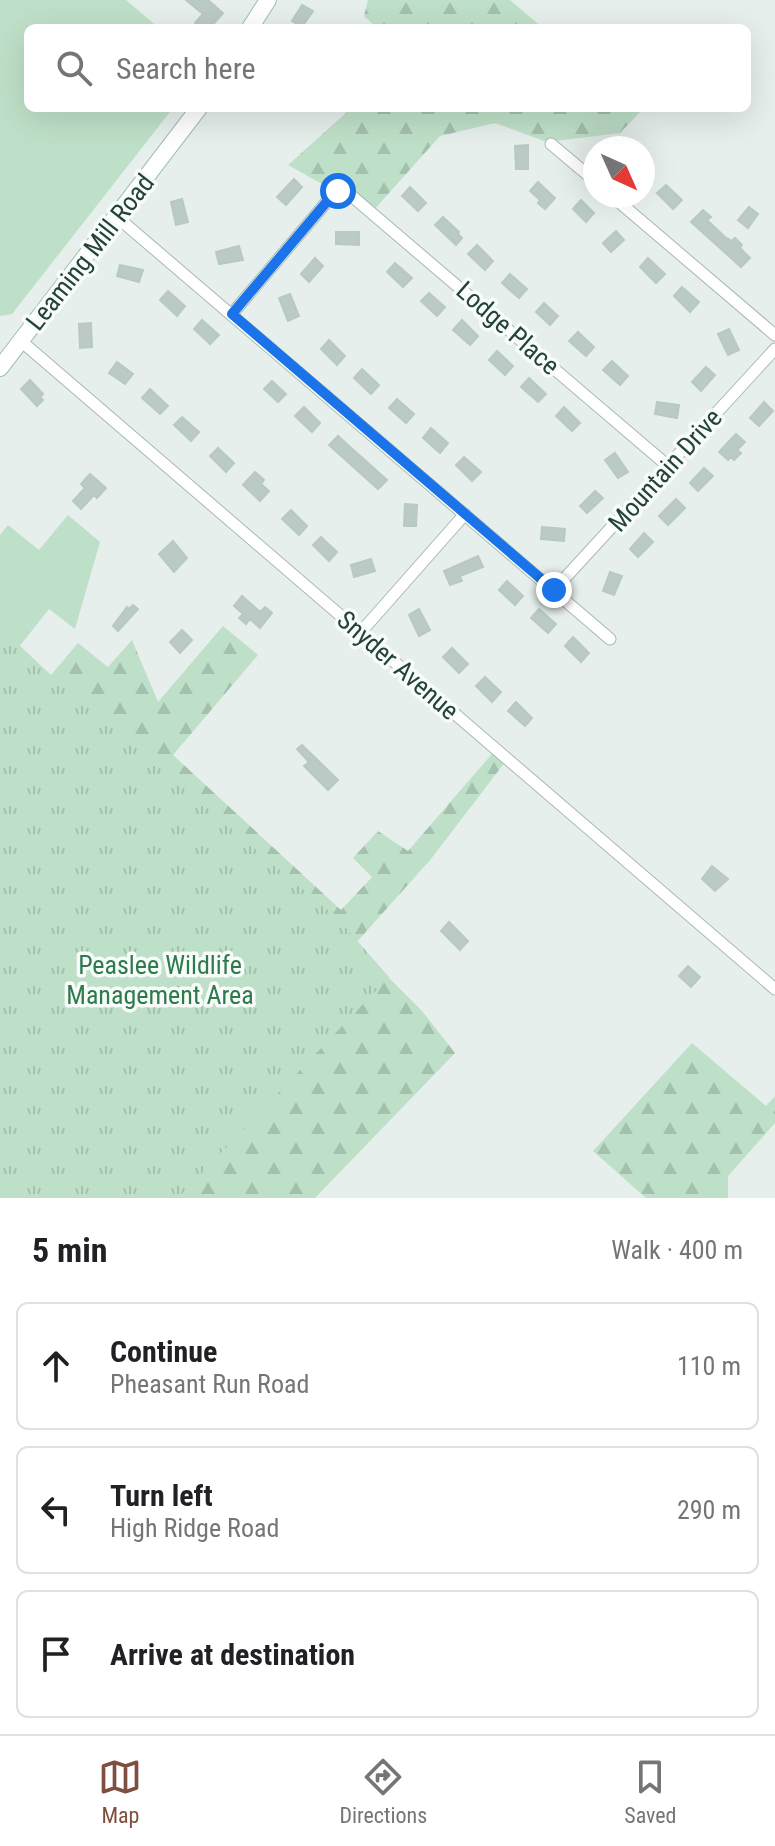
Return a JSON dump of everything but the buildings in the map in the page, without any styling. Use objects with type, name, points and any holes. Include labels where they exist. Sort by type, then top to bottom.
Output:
[{"type":"street","points":[[253,24],[268,0]]},
{"type":"street","name":"Leaming Mill Road","points":[[0,368],[196,112]]},
{"type":"street","points":[[551,144],[583,171]]},
{"type":"street","name":"Lodge Place","points":[[232,314],[330,198],[338,191],[347,192],[668,466]]},
{"type":"street","points":[[626,208],[775,335]]},
{"type":"street","points":[[117,217],[610,639]]},
{"type":"street","name":"Snyder Avenue","points":[[21,341],[775,989]]},
{"type":"street","name":"Mountain Drive","points":[[554,590],[775,349]]},
{"type":"street","points":[[360,633],[465,514]]},
{"type":"green space","points":[[0,0],[126,0],[154,24],[24,24],[24,112],[170,112],[12,314],[0,316]]},
{"type":"green space","points":[[368,0],[510,0],[538,24],[373,24],[364,16]]},
{"type":"green space","points":[[347,112],[640,112],[620,133],[547,142],[495,123],[440,136],[372,212],[288,165]]},
{"type":"green space","points":[[68,515],[100,542],[75,629],[49,609],[19,647],[0,631],[0,535],[8,525],[39,550]]},
{"type":"green space","name":"Peaslee Wildlife Management Area","points":[[223,626],[258,655],[173,755],[341,910],[372,877],[353,858],[378,831],[408,851],[497,748],[509,757],[431,859],[355,944],[422,1011],[455,1053],[315,1198],[0,1198],[0,631],[2,629],[51,675],[78,643],[108,667],[132,640],[158,702]]},
{"type":"green space","name":"Peaslee Wildlife Management Area","points":[[0,632],[338,919],[389,977],[178,1198],[0,1198]]},
{"type":"green space","points":[[692,1043],[766,1106],[775,1096],[775,1123],[728,1176],[728,1198],[646,1198],[593,1151]]},
{"type":"route","points":[[338,191],[232,314],[554,590]]}]
